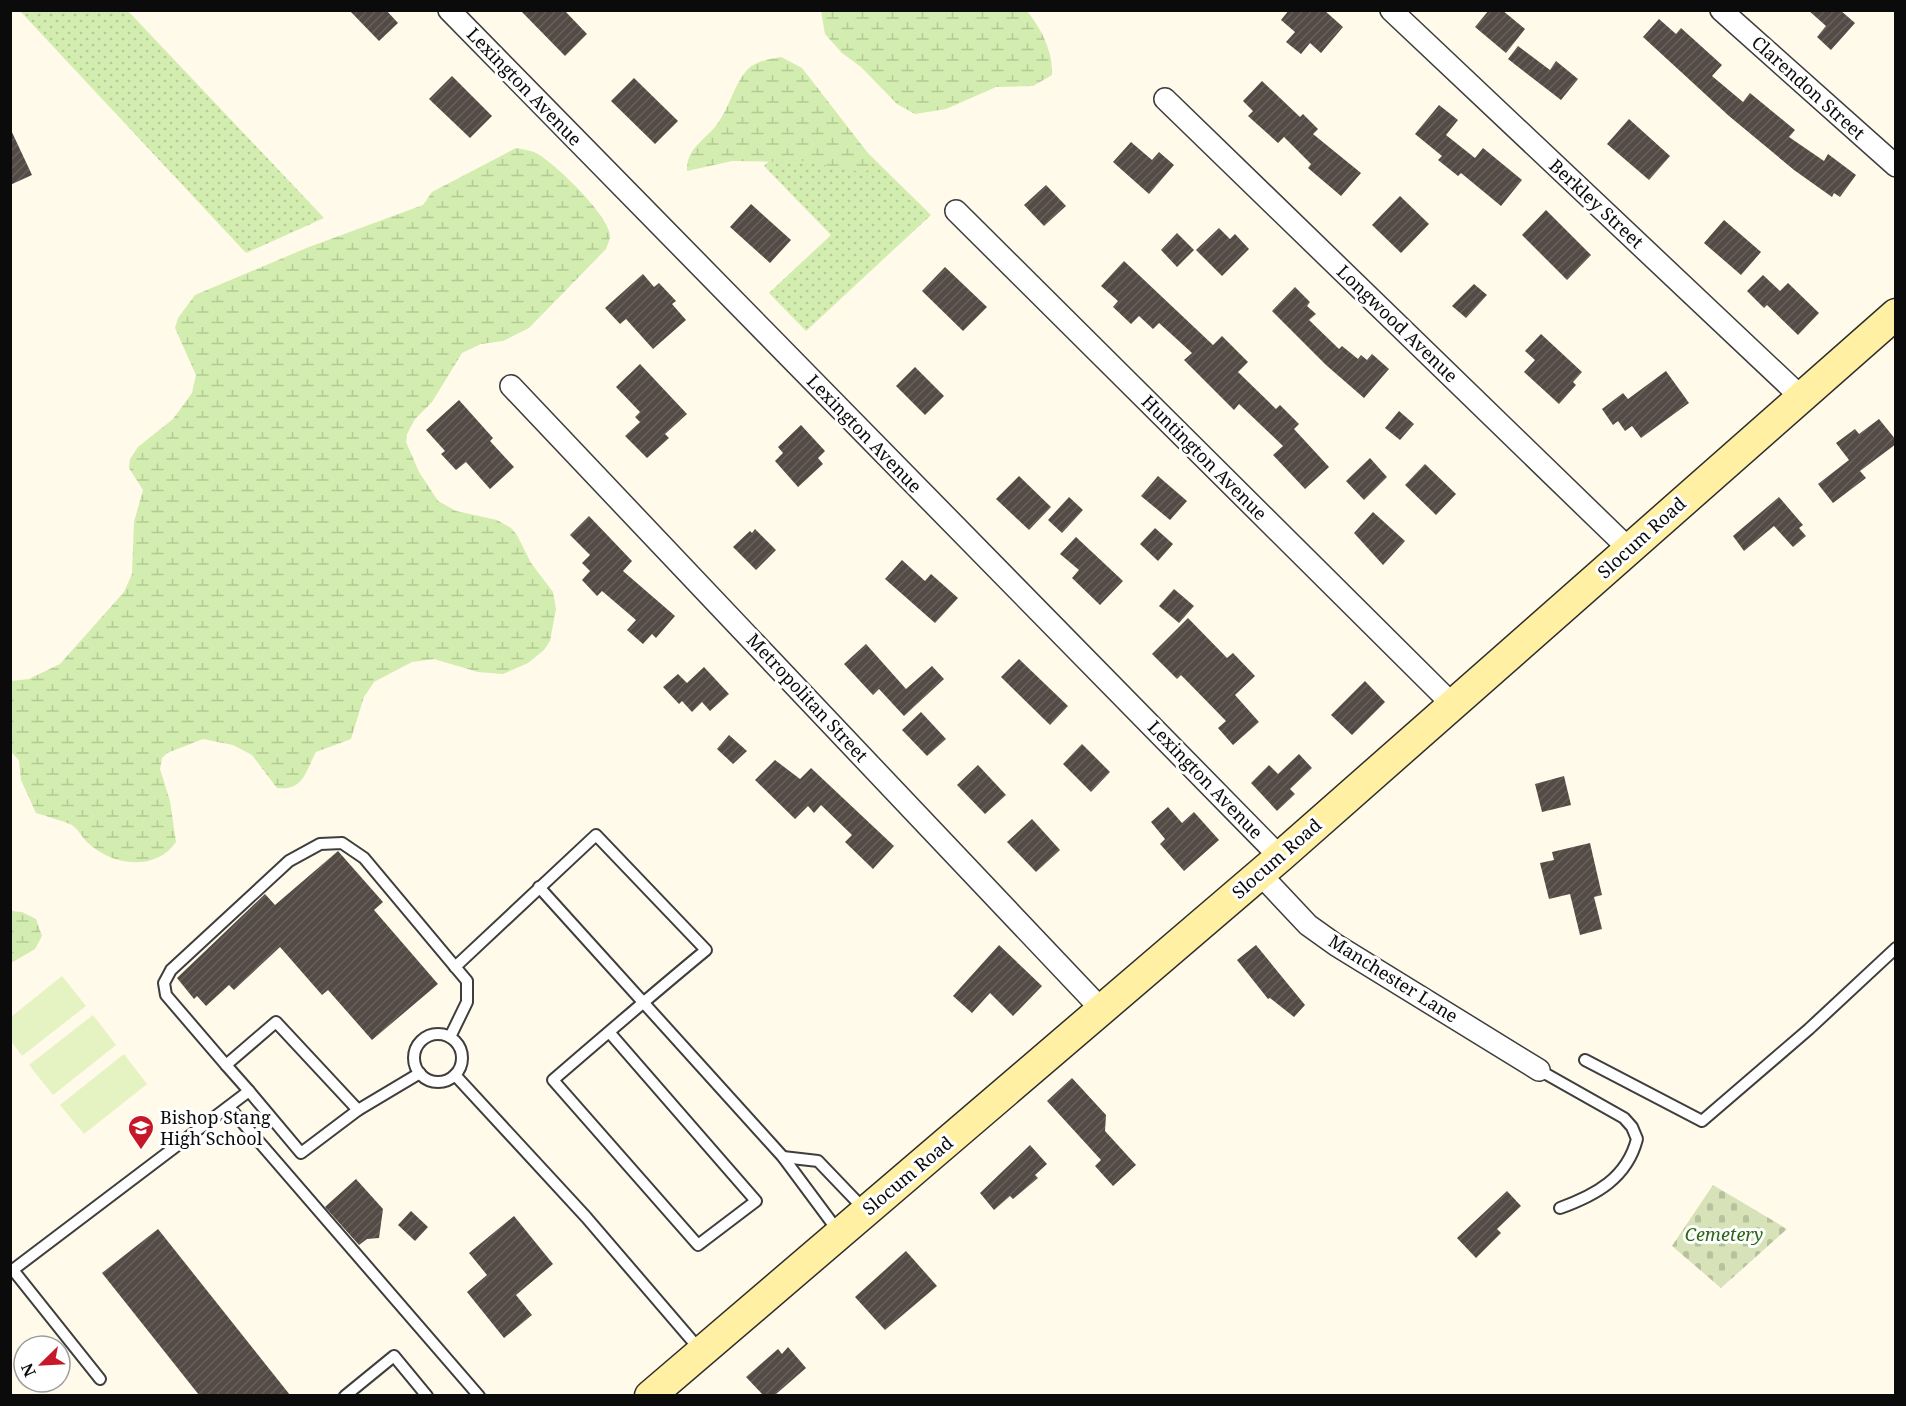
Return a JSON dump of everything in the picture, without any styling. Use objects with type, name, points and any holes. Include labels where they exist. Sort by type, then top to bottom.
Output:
[{"type":"main road","name":"Slocum Road","points":[[650,1395],[1103,1011],[1801,397],[1892,325]]},
{"type":"street","name":"Lexington Avenue","points":[[449,10],[1270,865]]},
{"type":"street","name":"Berkley Street","points":[[1391,10],[1801,397]]},
{"type":"street","name":"Clarendon Street","points":[[1721,10],[1896,166]]},
{"type":"street","name":"Longwood Avenue","points":[[1165,99],[1629,549]]},
{"type":"street","name":"Huntington Avenue","points":[[956,211],[1453,705]]},
{"type":"street","name":"Metropolitan Street","points":[[511,386],[1103,1011]]},
{"type":"street","name":"Manchester Lane","points":[[1270,865],[1308,925],[1336,945],[1539,1070]]},
{"type":"lane","points":[[455,967],[596,835],[706,950],[645,1001],[553,1080],[698,1245],[756,1201],[609,1032]]},
{"type":"lane","points":[[420,1073],[358,1110],[301,1152],[166,995],[164,983],[171,970],[290,861],[320,844],[342,843],[364,858],[467,981],[467,1002],[450,1037]]},
{"type":"lane","points":[[539,888],[645,1001],[783,1157],[840,1233]]},
{"type":"lane","points":[[1585,1060],[1702,1121],[1809,1029],[1896,948]]},
{"type":"lane","points":[[226,1065],[276,1022],[358,1110]]},
{"type":"lane","points":[[432,1035],[450,1037],[462,1053],[460,1068],[448,1079],[433,1081],[420,1073],[414,1058],[419,1043],[432,1035]]},
{"type":"lane","points":[[1539,1070],[1624,1118],[1632,1127],[1637,1139],[1626,1167],[1608,1184],[1590,1198],[1560,1208]]},
{"type":"lane","points":[[455,1075],[594,1226],[702,1351]]},
{"type":"lane","points":[[100,1379],[12,1271],[249,1091]]},
{"type":"lane","points":[[229,1107],[479,1395]]},
{"type":"lane","points":[[783,1157],[818,1161],[866,1211]]},
{"type":"lane","points":[[345,1395],[394,1356],[427,1395]]},
{"type":"green space","points":[[20,11],[128,11],[324,218],[246,253]]},
{"type":"green space","points":[[821,11],[1027,11],[1045,40],[1052,75],[1033,86],[996,87],[946,109],[915,114],[897,104],[861,67],[842,53],[825,34]]},
{"type":"green space","points":[[781,57],[802,68],[871,157],[867,171],[861,172],[797,160],[785,162],[732,161],[687,171],[689,157],[720,120],[742,76],[758,62]]},
{"type":"green space","points":[[824,110],[931,215],[806,331],[769,293],[831,235],[764,166]]},
{"type":"green space","points":[[516,148],[534,152],[542,157],[566,177],[591,203],[601,216],[610,236],[606,249],[529,328],[503,341],[481,344],[462,353],[432,402],[415,419],[407,434],[406,442],[419,472],[438,501],[456,511],[497,520],[511,528],[517,535],[531,563],[553,592],[556,609],[550,641],[544,650],[528,663],[503,674],[478,672],[434,659],[412,662],[374,682],[364,697],[351,739],[316,752],[302,779],[286,788],[277,788],[252,755],[233,745],[203,739],[167,753],[162,758],[160,769],[170,801],[176,842],[167,852],[145,862],[121,860],[109,856],[87,842],[72,825],[36,813],[21,780],[19,760],[11,752],[11,681],[29,679],[60,664],[124,592],[132,574],[134,522],[143,490],[129,468],[130,459],[138,447],[173,419],[192,393],[196,375],[175,328],[178,318],[195,295],[309,247],[423,205],[432,192]]},
{"type":"green space","points":[[11,911],[22,912],[36,919],[42,936],[35,949],[11,963]]},
{"type":"green space","points":[[62,976],[86,1006],[22,1056],[11,1041],[11,1017]]},
{"type":"green space","points":[[93,1015],[116,1045],[53,1095],[29,1065]]},
{"type":"green space","points":[[124,1054],[147,1084],[84,1134],[60,1105]]},
{"type":"green space","name":"Cemetery","points":[[1713,1185],[1787,1229],[1721,1288],[1672,1246]]},
{"type":"building","points":[[349,10],[386,10],[398,23],[379,41]]},
{"type":"building","points":[[520,10],[564,10],[587,34],[565,56]]},
{"type":"building","points":[[1289,10],[1324,10],[1343,27],[1321,53],[1310,43],[1301,54],[1286,42],[1295,32],[1281,20]]},
{"type":"building","points":[[1489,10],[1502,10],[1525,29],[1506,53],[1475,27]]},
{"type":"building","points":[[1808,10],[1840,10],[1855,23],[1831,50],[1817,37],[1826,26]]},
{"type":"building","points":[[1659,19],[1676,34],[1681,28],[1722,65],[1712,76],[1743,102],[1750,93],[1795,130],[1789,137],[1824,161],[1828,154],[1856,175],[1840,197],[1834,193],[1832,197],[1794,170],[1729,116],[1643,37]]},
{"type":"building","points":[[1518,46],[1550,70],[1556,61],[1578,79],[1561,100],[1508,59]]},
{"type":"building","points":[[452,76],[492,116],[470,138],[429,99]]},
{"type":"building","points":[[634,78],[678,121],[655,144],[611,101]]},
{"type":"building","points":[[1262,81],[1300,117],[1303,114],[1318,129],[1313,134],[1361,173],[1341,196],[1308,168],[1311,164],[1284,137],[1278,143],[1248,116],[1253,111],[1243,101]]},
{"type":"building","points":[[1439,105],[1458,120],[1446,135],[1475,158],[1483,148],[1522,180],[1501,206],[1461,173],[1458,176],[1438,160],[1442,156],[1415,134]]},
{"type":"building","points":[[1629,119],[1670,156],[1649,180],[1607,144]]},
{"type":"building","points":[[10,128],[32,175],[10,185]]},
{"type":"building","points":[[1131,142],[1152,160],[1159,152],[1174,165],[1149,194],[1113,162]]},
{"type":"building","points":[[1046,185],[1066,206],[1044,226],[1024,205]]},
{"type":"building","points":[[1400,196],[1429,224],[1401,253],[1372,225]]},
{"type":"building","points":[[751,204],[791,240],[770,263],[730,227]]},
{"type":"building","points":[[1546,210],[1591,255],[1567,280],[1522,235]]},
{"type":"building","points":[[1724,220],[1761,252],[1741,275],[1704,243]]},
{"type":"building","points":[[1219,228],[1230,239],[1235,234],[1249,249],[1222,276],[1196,250]]},
{"type":"building","points":[[1177,233],[1194,250],[1177,267],[1161,250]]},
{"type":"building","points":[[1124,261],[1213,345],[1222,336],[1248,362],[1238,372],[1276,409],[1280,405],[1299,424],[1294,429],[1329,467],[1305,489],[1273,455],[1283,446],[1239,404],[1234,410],[1184,360],[1192,353],[1159,323],[1153,329],[1139,316],[1131,324],[1113,307],[1118,301],[1101,286]]},
{"type":"building","points":[[945,267],[987,307],[963,331],[922,291]]},
{"type":"building","points":[[643,274],[654,287],[659,283],[676,301],[672,304],[686,320],[653,349],[626,319],[620,324],[605,308]]},
{"type":"building","points":[[1763,275],[1780,291],[1788,283],[1819,313],[1798,335],[1767,305],[1764,308],[1747,291]]},
{"type":"building","points":[[1474,284],[1487,295],[1466,318],[1452,306]]},
{"type":"building","points":[[1295,287],[1310,302],[1307,306],[1316,314],[1309,320],[1339,349],[1342,346],[1358,359],[1361,355],[1367,360],[1372,354],[1389,369],[1364,398],[1326,365],[1272,311]]},
{"type":"building","points":[[1541,334],[1582,372],[1573,382],[1576,385],[1559,404],[1524,372],[1535,360],[1525,351]]},
{"type":"building","points":[[640,364],[687,414],[665,434],[669,438],[647,458],[625,436],[640,422],[635,417],[640,412],[616,387]]},
{"type":"building","points":[[915,367],[944,396],[925,415],[896,386]]},
{"type":"building","points":[[1666,371],[1689,403],[1641,438],[1632,426],[1625,431],[1618,421],[1613,425],[1602,409],[1623,393],[1628,399]]},
{"type":"building","points":[[459,400],[493,438],[490,441],[514,467],[490,489],[466,462],[456,470],[441,454],[445,451],[426,430]]},
{"type":"building","points":[[1399,411],[1414,424],[1400,440],[1385,428]]},
{"type":"building","points":[[1879,419],[1896,440],[1896,444],[1860,471],[1866,478],[1833,503],[1818,484],[1849,460],[1836,443],[1855,429],[1859,434]]},
{"type":"building","points":[[801,425],[825,451],[818,458],[823,464],[798,487],[775,461],[783,453],[778,447]]},
{"type":"building","points":[[1370,458],[1387,477],[1364,500],[1346,481]]},
{"type":"building","points":[[1425,464],[1456,494],[1436,515],[1405,485]]},
{"type":"building","points":[[1019,476],[1051,507],[1029,530],[996,499]]},
{"type":"building","points":[[1158,476],[1187,501],[1170,520],[1141,496]]},
{"type":"building","points":[[1069,497],[1083,510],[1062,533],[1048,520]]},
{"type":"building","points":[[1779,497],[1803,525],[1799,528],[1806,536],[1793,547],[1774,526],[1744,551],[1733,536]]},
{"type":"building","points":[[1373,512],[1405,541],[1383,565],[1354,533]]},
{"type":"building","points":[[589,516],[632,561],[623,571],[675,616],[656,638],[652,634],[643,644],[627,630],[636,620],[602,591],[597,596],[582,580],[590,571],[582,563],[590,555],[570,535]]},
{"type":"building","points":[[1155,528],[1173,544],[1158,561],[1140,544]]},
{"type":"building","points":[[755,529],[776,550],[756,570],[733,547]]},
{"type":"building","points":[[1076,537],[1123,581],[1100,605],[1072,578],[1079,570],[1060,554]]},
{"type":"building","points":[[902,560],[925,581],[931,574],[958,598],[935,623],[885,579]]},
{"type":"building","points":[[1174,589],[1194,606],[1179,623],[1159,606]]},
{"type":"building","points":[[1188,618],[1227,658],[1233,653],[1255,676],[1235,695],[1259,722],[1233,745],[1218,728],[1226,721],[1181,675],[1177,679],[1152,654]]},
{"type":"building","points":[[866,644],[906,689],[932,666],[944,679],[904,716],[879,689],[873,695],[844,664]]},
{"type":"building","points":[[1019,659],[1068,706],[1050,725],[1001,677]]},
{"type":"building","points":[[704,667],[729,694],[710,711],[702,702],[692,712],[682,701],[679,704],[663,687],[678,674],[687,683]]},
{"type":"building","points":[[1365,681],[1385,702],[1352,735],[1331,715]]},
{"type":"building","points":[[921,712],[946,739],[927,756],[902,730]]},
{"type":"building","points":[[729,735],[747,751],[733,764],[717,749]]},
{"type":"building","points":[[1082,744],[1110,772],[1091,792],[1063,764]]},
{"type":"building","points":[[1299,754],[1312,768],[1290,789],[1295,794],[1277,811],[1251,783],[1269,765],[1278,774]]},
{"type":"building","points":[[775,760],[800,779],[811,768],[894,846],[873,869],[845,842],[852,835],[821,805],[814,813],[808,806],[795,819],[755,780]]},
{"type":"building","points":[[978,765],[1006,795],[985,814],[957,785]]},
{"type":"building","points":[[1564,776],[1571,805],[1542,812],[1535,784]]},
{"type":"building","points":[[1168,807],[1182,823],[1194,812],[1219,840],[1184,871],[1160,844],[1165,839],[1151,822]]},
{"type":"building","points":[[1032,819],[1060,850],[1036,872],[1007,842]]},
{"type":"building","points":[[1590,843],[1602,895],[1594,897],[1602,929],[1580,935],[1570,894],[1549,899],[1540,863],[1554,860],[1552,852]]},
{"type":"building","points":[[338,851],[383,902],[374,910],[438,984],[372,1040],[328,990],[322,995],[280,947],[234,990],[229,985],[206,1006],[197,996],[194,999],[177,978],[265,894],[275,905]]},
{"type":"building","points":[[999,945],[1042,986],[1013,1016],[990,993],[972,1013],[953,996]]},
{"type":"building","points":[[1256,945],[1305,1005],[1294,1017],[1270,998],[1268,999],[1237,960]]},
{"type":"building","points":[[1072,1078],[1106,1115],[1105,1131],[1136,1165],[1113,1186],[1095,1166],[1101,1160],[1047,1101]]},
{"type":"building","points":[[1030,1145],[1047,1164],[1035,1175],[1038,1178],[1013,1199],[1010,1196],[994,1210],[980,1193]]},
{"type":"building","points":[[356,1179],[383,1209],[379,1238],[367,1239],[359,1245],[325,1207]]},
{"type":"building","points":[[1507,1191],[1521,1206],[1497,1229],[1501,1233],[1476,1258],[1457,1238]]},
{"type":"building","points":[[411,1211],[428,1227],[415,1241],[398,1225]]},
{"type":"building","points":[[514,1216],[553,1264],[516,1295],[532,1315],[504,1338],[467,1292],[487,1275],[469,1253]]},
{"type":"building","points":[[158,1229],[290,1395],[199,1395],[102,1273]]},
{"type":"building","points":[[906,1251],[937,1286],[885,1330],[855,1297]]},
{"type":"building","points":[[788,1347],[806,1368],[775,1395],[763,1395],[746,1377],[778,1349],[782,1354]]},
{"type":"place","name":"Bishop Stang High School","points":[[141,1151]]}]
